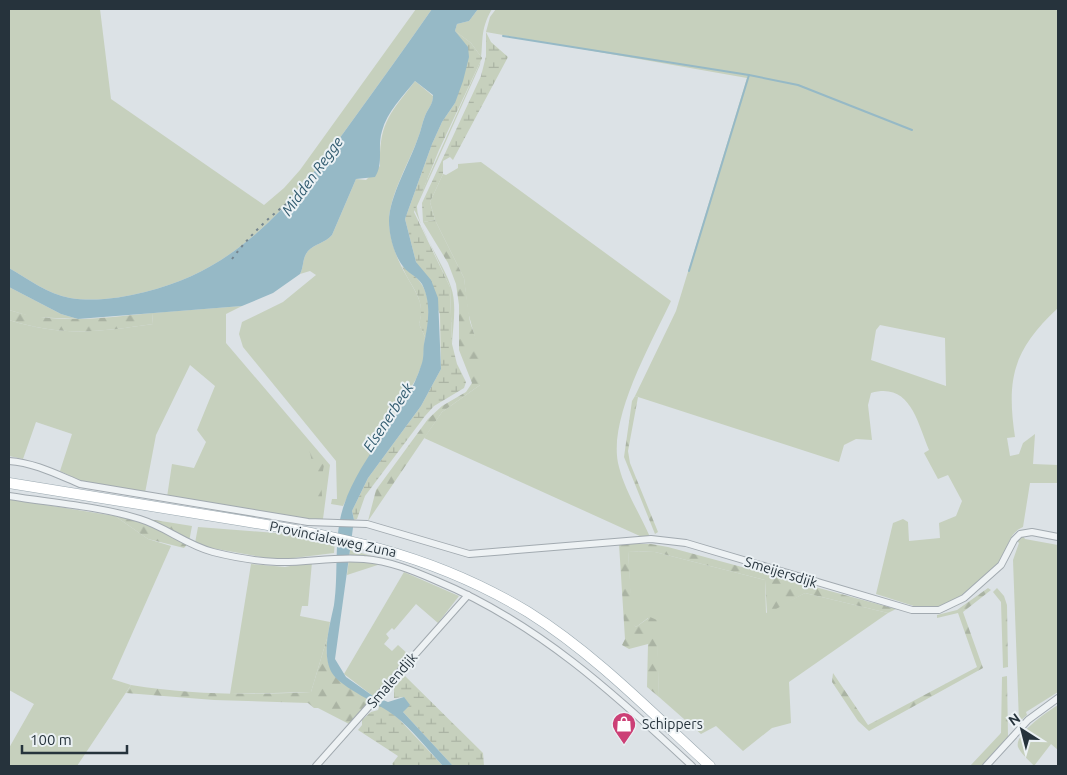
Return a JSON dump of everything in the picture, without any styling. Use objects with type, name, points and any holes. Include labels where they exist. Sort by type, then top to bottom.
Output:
[{"type":"main road","name":"Provincialeweg Zuna","points":[[9,483],[357,541],[397,552],[444,569],[481,586],[529,613],[584,654],[710,766]]},
{"type":"street","name":"Provincialeweg Zuna","points":[[9,461],[24,462],[45,468],[80,484],[308,522],[367,524],[390,529],[469,554]]},
{"type":"street","name":"Provincialeweg Zuna","points":[[9,496],[139,518],[183,541],[213,552],[278,562],[334,557],[355,558],[392,564],[420,573],[468,595],[529,629],[572,660],[692,766]]},
{"type":"street","name":"Smeijersdijk","points":[[469,554],[651,539],[686,543],[901,608],[932,611],[960,600],[982,584],[1004,561],[1014,540],[1020,534],[1032,532],[1058,536]]},
{"type":"street","name":"Smalendijk","points":[[316,766],[468,595]]},
{"type":"street","points":[[986,766],[1028,720],[1058,698]]},
{"type":"green space","points":[[9,9],[100,9],[111,99],[264,205],[284,188],[300,170],[416,9],[432,9],[312,174],[266,225],[240,247],[212,266],[180,281],[145,292],[117,298],[88,300],[70,298],[54,293],[38,286],[9,268]]},
{"type":"green space","points":[[478,9],[492,9],[485,24],[481,57],[471,43],[455,31],[457,24],[469,21]]},
{"type":"green space","points":[[496,9],[1058,9],[1058,308],[1031,337],[1017,365],[1012,397],[1015,437],[1007,438],[1010,456],[1019,454],[1023,443],[1035,434],[1033,464],[1058,465],[1058,483],[1030,483],[1023,527],[1015,532],[1003,555],[980,582],[951,603],[947,602],[944,607],[920,608],[876,594],[893,523],[903,519],[908,522],[909,541],[940,538],[939,523],[956,516],[962,501],[948,475],[938,479],[924,453],[929,450],[916,416],[903,399],[895,393],[884,391],[871,393],[868,405],[872,440],[856,439],[844,445],[839,462],[635,396],[676,311],[747,78],[486,32],[490,17]],"holes":[[[880,325],[945,338],[946,386],[871,360],[876,330]]]},
{"type":"green space","points":[[455,31],[471,43],[482,58],[439,150],[414,212],[450,287],[452,344],[457,364],[466,382],[464,388],[434,406],[425,416],[365,496],[357,519],[354,520],[352,511],[368,478],[421,406],[441,369],[440,314],[416,262],[405,219],[432,144],[442,122],[455,103]]},
{"type":"green space","points":[[486,32],[491,42],[508,57],[453,160],[450,157],[443,161],[443,174],[430,202],[435,220],[423,222],[422,203],[481,76],[486,56]]},
{"type":"green space","points":[[481,61],[417,206],[422,226],[414,209]]},
{"type":"green space","points":[[415,81],[433,96],[433,99],[396,189],[389,220],[390,234],[397,256],[416,292],[420,304],[421,317],[419,324],[425,337],[423,362],[416,379],[358,476],[343,506],[331,504],[332,499],[337,499],[336,461],[243,347],[239,334],[242,322],[283,302],[316,275],[310,271],[300,274],[306,254],[310,249],[332,235],[356,179],[366,180],[380,166],[380,151],[384,128],[393,111]]},
{"type":"green space","points":[[481,162],[671,301],[633,382],[619,427],[617,448],[619,467],[625,485],[650,537],[642,537],[424,438],[442,412],[480,385],[477,345],[468,312],[464,278],[435,220],[430,202],[443,174],[446,175],[458,168],[458,164]]},
{"type":"green space","points":[[435,220],[464,278],[470,322],[482,356],[480,385],[442,412],[368,521],[376,490],[428,419],[442,406],[466,392],[472,383],[459,350],[459,305],[456,284],[448,263],[423,222]]},
{"type":"green space","points":[[428,240],[447,278],[453,294],[452,344],[450,287]]},
{"type":"green space","points":[[402,266],[418,280],[427,296],[429,313],[424,344],[425,337],[419,324],[421,307]]},
{"type":"green space","points":[[9,287],[61,314],[78,319],[33,317],[9,310]]},
{"type":"green space","points":[[242,306],[226,314],[226,343],[330,465],[323,519],[302,519],[167,497],[172,464],[194,468],[206,442],[197,430],[215,386],[190,365],[156,435],[145,493],[85,483],[60,471],[72,434],[36,422],[23,459],[9,456],[9,320],[47,329],[97,331],[153,324],[152,313]]},
{"type":"green space","points":[[9,310],[26,315],[62,319],[152,313],[153,324],[98,331],[64,331],[9,320]]},
{"type":"green space","points":[[635,396],[638,397],[628,451],[630,463],[658,532],[655,534],[624,457],[632,401]]},
{"type":"green space","points":[[310,445],[324,465],[321,482],[323,510],[319,509],[308,446]]},
{"type":"green space","points":[[9,499],[115,516],[148,539],[171,546],[112,679],[131,685],[77,766],[9,766],[9,748],[34,704],[9,690]]},
{"type":"green space","points":[[115,516],[192,526],[189,542],[184,548],[148,539]]},
{"type":"green space","points":[[198,527],[288,534],[335,541],[334,553],[278,560],[200,546],[195,543]]},
{"type":"green space","points":[[1023,536],[1025,539],[1058,545],[1058,692],[1026,712],[1027,715],[1019,722],[1013,560],[1019,543],[1017,541]]},
{"type":"green space","points":[[619,544],[651,544],[668,547],[896,609],[888,613],[805,593],[767,614],[765,580],[655,552],[628,551],[633,623],[636,627],[650,617],[657,620],[659,697],[647,687],[648,644],[629,649],[622,645],[625,639]]},
{"type":"green space","points":[[350,550],[390,561],[347,575]]},
{"type":"green space","points":[[628,551],[655,552],[765,580],[766,613],[805,593],[888,613],[789,682],[791,723],[772,728],[743,751],[716,726],[701,734],[659,697],[657,643],[648,618],[636,627],[632,623]]},
{"type":"green space","points":[[312,562],[308,606],[302,606],[300,616],[330,622],[311,692],[230,694],[251,564],[285,567]]},
{"type":"green space","points":[[404,572],[459,596],[438,623],[416,604],[394,630],[392,628],[386,634],[389,638],[384,644],[392,651],[398,645],[409,655],[373,696],[344,674]]},
{"type":"green space","points":[[988,588],[991,590],[963,612],[983,668],[869,731],[858,721],[832,682],[833,673],[868,725],[977,667],[958,613],[937,618],[937,615],[957,610]]},
{"type":"green space","points":[[997,588],[1004,596],[1007,605],[1008,667],[1003,668],[1001,602],[993,592]]},
{"type":"green space","points":[[328,635],[327,655],[332,671],[342,682],[370,700],[349,724],[318,708],[314,708],[308,703],[214,700],[126,693],[131,685],[176,691],[221,693],[311,692]]},
{"type":"green space","points":[[405,676],[483,753],[484,766],[453,766],[403,712],[404,697],[394,698],[394,687]]},
{"type":"green space","points":[[1007,676],[1008,737],[981,766],[970,766],[1001,733],[1002,677]]},
{"type":"green space","points":[[380,704],[398,718],[443,766],[394,766],[392,764],[398,756],[358,730],[362,725],[362,720],[371,712],[378,710]]},
{"type":"green space","points":[[1058,705],[1058,750],[1051,744],[1034,766],[1019,750],[1018,742],[1033,723]]},
{"type":"water","name":"Midden Regge","points":[[432,9],[478,9],[469,21],[457,24],[455,31],[468,47],[469,57],[463,81],[455,103],[442,122],[432,144],[405,219],[416,262],[431,280],[438,298],[441,369],[421,406],[368,478],[352,511],[354,520],[335,659],[346,677],[373,696],[388,702],[404,697],[410,705],[403,712],[453,766],[443,766],[395,716],[337,679],[332,673],[327,657],[329,630],[334,605],[338,529],[344,505],[361,469],[415,382],[423,361],[428,322],[427,299],[422,284],[399,261],[391,238],[389,221],[392,201],[433,95],[415,81],[401,98],[384,124],[380,143],[380,161],[375,177],[356,179],[332,235],[308,251],[300,274],[273,293],[242,306],[78,319],[61,314],[9,287],[9,268],[38,286],[62,296],[88,300],[108,299],[145,292],[180,281],[212,266],[240,247],[266,225],[290,200],[334,146]]},
{"type":"waterway","points":[[503,36],[749,75]]},
{"type":"waterway","points":[[689,271],[749,75],[798,85],[912,130]]},
{"type":"railway","points":[[232,259],[269,218],[313,185]]},
{"type":"place","name":"Schippers","points":[[624,745]]},
{"type":"water label","name":"Elsenerbeek","points":[[388,417]]}]
